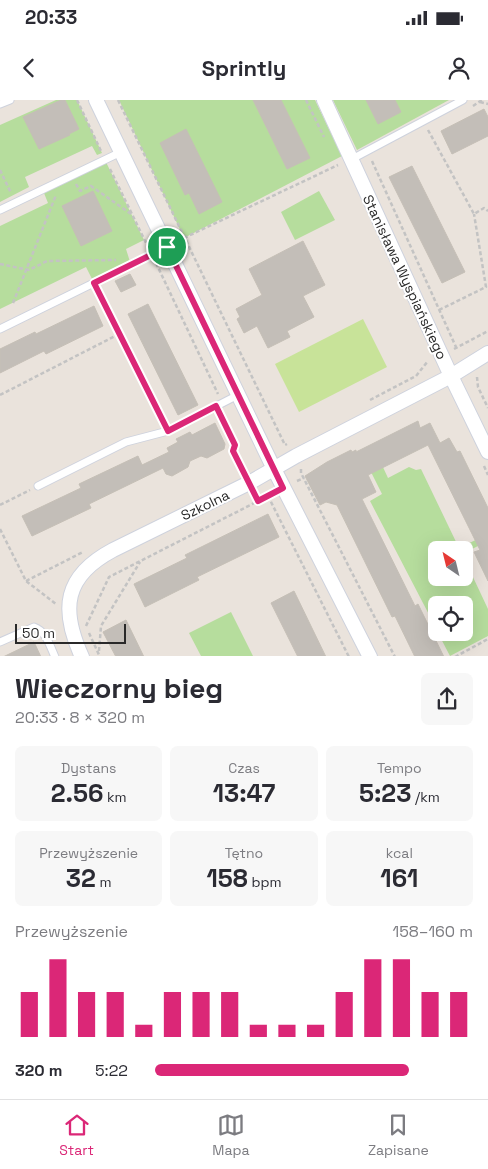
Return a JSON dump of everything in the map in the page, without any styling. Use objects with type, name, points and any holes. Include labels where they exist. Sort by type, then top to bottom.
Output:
[{"type":"street","points":[[96,100],[283,488],[370,656]]},
{"type":"street","name":"Stanisława Wyspiańskiego","points":[[324,100],[450,376],[488,452]]},
{"type":"street","name":"Szkolna","points":[[82,656],[71,633],[68,612],[75,584],[94,561],[249,483],[450,376],[488,353]]},
{"type":"lane","points":[[0,104],[10,100]]},
{"type":"lane","points":[[352,159],[463,100]]},
{"type":"lane","points":[[0,210],[122,152]]},
{"type":"lane","points":[[0,329],[167,247]]},
{"type":"lane","points":[[38,486],[126,442],[168,431],[238,395]]},
{"type":"lane","points":[[0,642],[34,627],[39,628],[55,656]]},
{"type":"path","points":[[118,100],[285,445],[290,443]]},
{"type":"path","points":[[306,100],[326,141]]},
{"type":"path","points":[[480,102],[488,104]]},
{"type":"path","points":[[428,130],[474,214],[486,287],[439,310]]},
{"type":"path","points":[[368,150],[456,348]]},
{"type":"path","points":[[184,238],[352,159]]},
{"type":"path","points":[[0,170],[15,202]]},
{"type":"path","points":[[13,302],[60,185],[58,182]]},
{"type":"path","points":[[80,191],[91,186],[132,215]]},
{"type":"path","points":[[474,214],[484,208],[488,211]]},
{"type":"path","points":[[0,264],[26,270],[47,261],[129,260],[131,264]]},
{"type":"path","points":[[94,283],[168,431]]},
{"type":"path","points":[[365,403],[416,376],[421,372],[426,362],[488,332]]},
{"type":"path","points":[[0,394],[119,334]]},
{"type":"path","points":[[478,387],[488,408]]},
{"type":"path","points":[[216,406],[235,445],[233,451],[249,483]]},
{"type":"path","points":[[301,465],[301,473],[395,656]]},
{"type":"path","points":[[484,466],[488,475]]},
{"type":"path","points":[[100,656],[86,626],[109,577],[304,478]]},
{"type":"path","points":[[0,505],[38,486]]},
{"type":"path","points":[[268,496],[349,656]]},
{"type":"path","points":[[0,529],[26,582],[68,612]]},
{"type":"path","points":[[98,652],[101,626],[142,560]]},
{"type":"path","points":[[454,656],[488,639]]},
{"type":"green space","points":[[56,100],[77,100],[102,153],[97,155],[92,146],[25,177],[29,187],[0,202],[0,125]]},
{"type":"green space","points":[[119,100],[315,100],[342,156],[184,238]]},
{"type":"green space","points":[[333,100],[449,100],[357,150]]},
{"type":"green space","points":[[105,160],[144,240],[126,249],[131,265],[94,283],[86,267],[0,309],[0,226],[48,203],[44,193],[72,176]]},
{"type":"green space","points":[[319,191],[335,220],[295,240],[281,212]]},
{"type":"green space","points":[[363,319],[387,367],[299,412],[275,364]]},
{"type":"green space","points":[[375,450],[388,478],[409,467],[416,470],[421,469],[456,541],[428,541],[428,586],[473,586],[473,577],[488,609],[488,636],[450,656],[442,641],[473,641],[473,596],[428,596],[428,613],[370,501],[382,494],[363,456]]},
{"type":"green space","points":[[488,534],[488,541],[473,548],[473,541]]},
{"type":"green space","points":[[231,612],[253,656],[201,656],[189,633]]},
{"type":"building","points":[[61,100],[65,100],[79,129],[39,149],[23,117]]},
{"type":"building","points":[[253,100],[281,100],[310,158],[287,169]]},
{"type":"building","points":[[366,100],[395,100],[401,112],[378,124]]},
{"type":"building","points":[[484,109],[488,117],[488,136],[452,154],[441,131]]},
{"type":"building","points":[[186,129],[222,202],[199,214],[189,193],[185,195],[160,143]]},
{"type":"building","points":[[412,166],[465,272],[442,283],[389,177]]},
{"type":"building","points":[[93,191],[112,231],[81,246],[62,206]]},
{"type":"building","points":[[303,241],[325,285],[303,296],[314,317],[287,331],[290,337],[268,348],[257,326],[244,333],[237,319],[240,317],[236,309],[262,295],[249,269]]},
{"type":"building","points":[[130,274],[136,285],[121,292],[115,281]]},
{"type":"building","points":[[148,304],[198,405],[178,415],[128,314]]},
{"type":"building","points":[[94,306],[103,326],[46,354],[44,351],[0,373],[0,349]]},
{"type":"building","points":[[418,421],[420,428],[430,423],[440,443],[449,438],[457,452],[460,451],[488,508],[488,581],[474,552],[480,550],[428,445],[368,475],[376,492],[362,499],[415,606],[418,604],[428,624],[428,641],[436,641],[444,656],[415,656],[395,616],[392,617],[337,505],[326,502],[320,505],[305,476],[327,462],[351,450],[352,452],[356,450],[356,452]]},
{"type":"building","points":[[215,423],[225,444],[224,449],[207,458],[201,456],[190,461],[188,467],[172,476],[166,474],[163,468],[89,504],[91,508],[32,536],[22,516],[81,488],[79,484],[138,456],[142,465],[169,452],[167,448],[178,442],[176,439],[190,432],[192,435]]},
{"type":"building","points":[[268,514],[279,537],[197,577],[199,580],[145,607],[134,584],[187,558],[185,555]]},
{"type":"building","points":[[294,591],[326,656],[298,656],[271,603]]},
{"type":"building","points":[[126,620],[144,656],[115,656],[103,632]]},
{"type":"building","points":[[34,642],[41,656],[5,656]]},
{"type":"route","points":[[167,247],[283,488],[258,501],[233,451],[235,445],[216,406],[168,431],[94,283],[167,247]]}]
